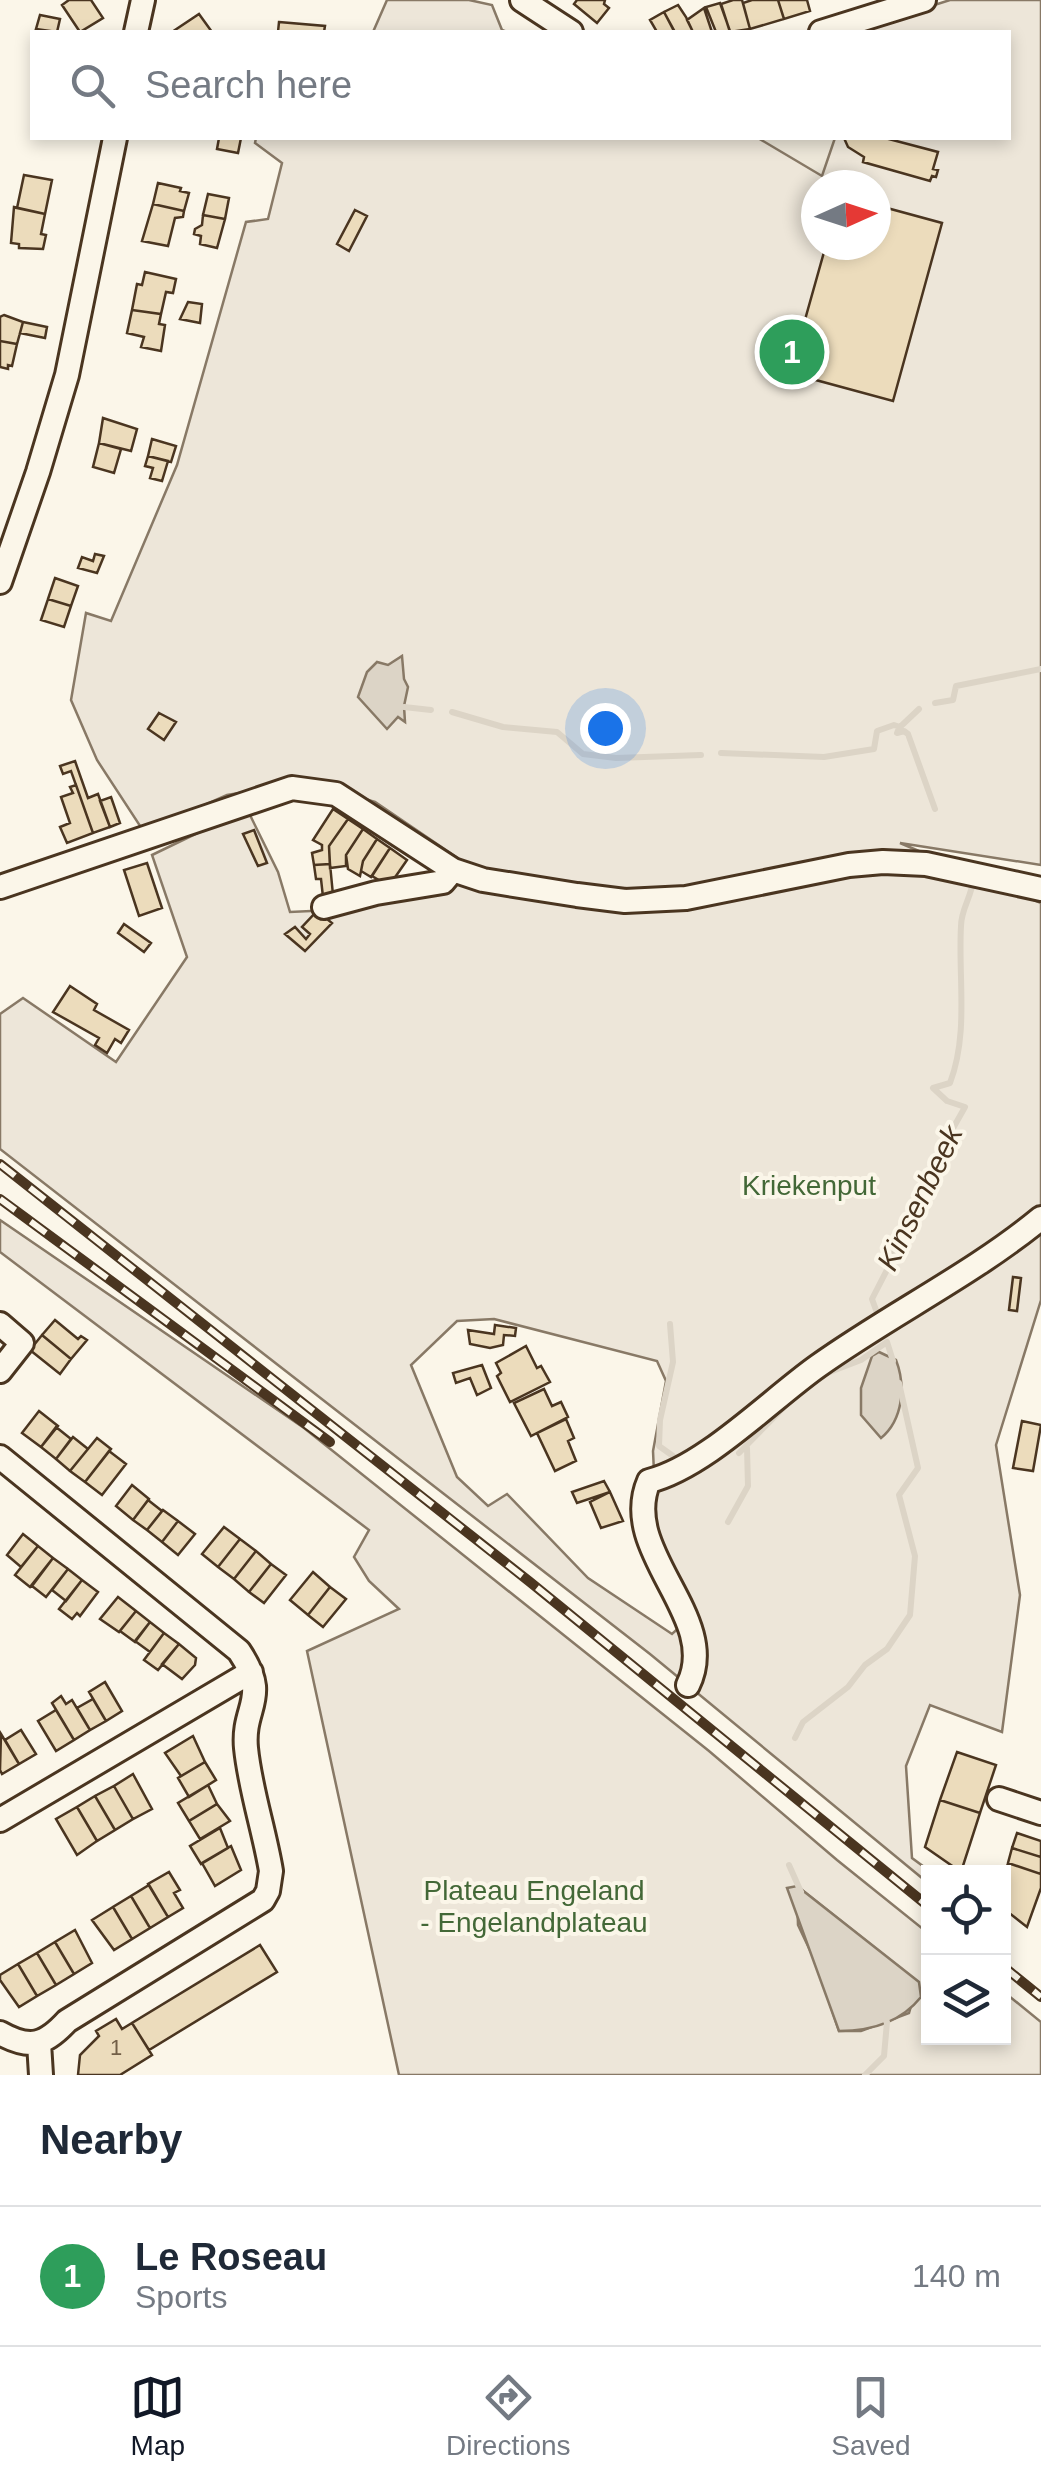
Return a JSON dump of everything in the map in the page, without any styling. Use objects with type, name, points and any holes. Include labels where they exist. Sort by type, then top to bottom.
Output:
[{"type":"street","points":[[136,30],[143,0]]},
{"type":"street","points":[[522,0],[569,30]]},
{"type":"street","points":[[827,30],[924,0]]},
{"type":"street","points":[[0,582],[67,376],[115,140]]},
{"type":"street","points":[[0,887],[292,788],[336,794],[453,870],[483,880],[625,901],[686,898],[849,865],[883,862],[926,864],[1041,889]]},
{"type":"street","points":[[324,907],[376,893],[443,882],[453,870]]},
{"type":"street","points":[[688,1685],[696,1662],[694,1646],[644,1522],[643,1495],[649,1481],[663,1478],[700,1456],[820,1364],[1041,1218]]},
{"type":"street","points":[[0,1324],[22,1343],[0,1371]]},
{"type":"street","points":[[0,1457],[240,1651],[252,1672],[255,1701],[245,1744],[271,1870],[268,1891],[246,1912],[67,2021],[50,2039],[26,2042],[0,2033]]},
{"type":"street","points":[[0,1820],[252,1672]]},
{"type":"street","points":[[1000,1800],[1041,1813]]},
{"type":"street","points":[[39,2043],[41,2075]]},
{"type":"green space","points":[[387,0],[469,0],[492,5],[502,30],[374,30]]},
{"type":"green space","name":"Kriekenput","points":[[950,0],[1041,0],[1041,865],[900,843],[1041,903],[1041,1300],[996,1445],[1020,1595],[1002,1732],[930,1705],[906,1766],[912,1858],[922,1865],[921,1877],[650,1654],[0,1149],[0,1014],[23,998],[116,1062],[187,957],[152,855],[247,809],[278,872],[290,912],[333,910],[471,867],[375,802],[307,782],[227,795],[144,832],[97,760],[71,700],[86,613],[111,621],[177,465],[246,222],[268,219],[282,163],[256,140],[1011,140],[1011,30],[856,30]],"holes":[[[494,1319],[657,1361],[666,1381],[653,1451],[657,1536],[692,1616],[672,1634],[588,1578],[507,1494],[488,1506],[457,1477],[411,1365],[457,1321]]]},
{"type":"green space","name":"Plateau Engeland - Engelandplateau","points":[[0,1220],[304,1428],[709,1751],[921,1927],[921,2045],[1011,2045],[1011,1998],[1041,2022],[1041,2075],[399,2075],[307,1651],[399,1609],[369,1581],[354,1557],[369,1530],[0,1252]],"holes":[[[797,1886],[918,1982],[909,2013],[861,2031],[839,2031],[816,1963],[798,1925]]]},
{"type":"shaded area","points":[[761,140],[834,140],[824,170],[812,170]]},
{"type":"shaded area","points":[[402,656],[408,687],[405,722],[398,717],[387,729],[358,697],[367,672],[377,662],[388,665]]},
{"type":"shaded area","points":[[879,1352],[896,1360],[901,1381],[898,1412],[881,1438],[861,1415],[861,1388],[872,1356]]},
{"type":"shaded area","points":[[797,1886],[919,1982],[921,1997],[904,2013],[884,2023],[839,2031],[787,1888]]},
{"type":"building","points":[[69,0],[91,0],[103,18],[79,30],[62,5]]},
{"type":"building","points":[[577,0],[605,0],[609,8],[597,23],[574,4]]},
{"type":"building","points":[[742,0],[750,29],[729,30],[721,4]]},
{"type":"building","points":[[778,0],[784,19],[750,29],[743,3]]},
{"type":"building","points":[[778,0],[807,0],[810,11],[784,19]]},
{"type":"building","points":[[720,3],[730,30],[715,30],[706,7]]},
{"type":"building","points":[[678,5],[692,30],[674,30],[664,12]]},
{"type":"building","points":[[704,8],[711,30],[692,30],[687,20]]},
{"type":"building","points":[[664,12],[674,30],[656,30],[650,20]]},
{"type":"building","points":[[199,14],[211,30],[175,30]]},
{"type":"building","points":[[40,15],[60,19],[57,30],[36,29]]},
{"type":"building","points":[[279,22],[325,26],[324,30],[278,30]]},
{"type":"building","points":[[219,140],[241,140],[238,153],[217,149]]},
{"type":"building","points":[[845,140],[893,140],[938,152],[933,169],[938,170],[936,177],[932,176],[930,181],[863,162],[864,157],[848,147]]},
{"type":"building","points":[[24,175],[52,180],[45,214],[17,208]]},
{"type":"building","points":[[158,183],[189,193],[184,211],[153,204]]},
{"type":"building","points":[[208,194],[229,198],[225,219],[203,215]]},
{"type":"building","points":[[153,204],[184,211],[183,217],[175,218],[168,246],[142,241]]},
{"type":"building","points":[[14,207],[45,214],[43,249],[19,248],[19,244],[11,243]]},
{"type":"building","points":[[891,209],[942,223],[893,401],[790,373],[822,260],[891,260]]},
{"type":"building","points":[[355,210],[367,216],[349,251],[337,244]]},
{"type":"building","points":[[203,215],[225,219],[217,248],[200,244],[201,236],[194,234],[202,225]]},
{"type":"building","points":[[145,272],[176,279],[173,293],[166,292],[161,314],[132,310],[137,284],[142,285]]},
{"type":"building","points":[[188,302],[202,304],[200,323],[180,319]]},
{"type":"building","points":[[132,310],[161,314],[159,324],[165,325],[161,351],[141,347],[144,337],[127,333]]},
{"type":"building","points":[[0,317],[23,322],[17,344],[0,341]]},
{"type":"building","points":[[23,322],[47,327],[45,338],[20,333]]},
{"type":"building","points":[[0,341],[17,344],[8,369],[0,367]]},
{"type":"building","points":[[103,418],[137,429],[131,451],[99,443]]},
{"type":"building","points":[[152,439],[176,446],[171,462],[148,456]]},
{"type":"building","points":[[99,443],[121,449],[114,473],[93,467]]},
{"type":"building","points":[[148,456],[168,461],[162,481],[150,478],[153,468],[145,466]]},
{"type":"building","points":[[95,554],[104,556],[97,573],[78,568],[82,557],[93,561]]},
{"type":"building","points":[[55,578],[78,586],[71,606],[48,599]]},
{"type":"building","points":[[48,599],[71,606],[64,627],[41,620]]},
{"type":"building","points":[[159,713],[176,722],[164,740],[148,729]]},
{"type":"building","points":[[75,761],[88,798],[98,794],[110,827],[93,833],[71,771],[63,774],[60,766]]},
{"type":"building","points":[[76,785],[93,833],[67,843],[60,827],[70,823],[61,797],[73,793],[70,787]]},
{"type":"building","points":[[111,797],[120,823],[110,827],[100,801]]},
{"type":"building","points":[[333,809],[348,819],[329,846],[330,864],[314,865],[312,853],[322,850],[322,845],[313,840]]},
{"type":"building","points":[[348,819],[363,829],[346,855],[346,866],[330,868],[329,846]]},
{"type":"building","points":[[363,829],[377,839],[363,861],[360,876],[348,869],[346,855]]},
{"type":"building","points":[[254,830],[267,863],[258,866],[243,834]]},
{"type":"building","points":[[377,839],[390,848],[371,877],[361,871]]},
{"type":"building","points":[[390,848],[407,860],[389,886],[372,876]]},
{"type":"building","points":[[147,863],[162,908],[139,916],[124,870]]},
{"type":"building","points":[[330,864],[333,895],[323,897],[314,865]]},
{"type":"building","points":[[317,911],[332,923],[305,951],[285,934],[295,927],[306,939],[310,934],[302,927]]},
{"type":"building","points":[[124,924],[151,943],[144,952],[118,933]]},
{"type":"building","points":[[70,986],[97,1004],[94,1010],[129,1030],[121,1043],[115,1039],[107,1053],[95,1045],[99,1038],[53,1012]]},
{"type":"building","points":[[1013,1277],[1021,1278],[1017,1311],[1009,1310]]},
{"type":"building","points":[[55,1320],[78,1339],[81,1336],[87,1340],[71,1359],[42,1335]]},
{"type":"building","points":[[495,1325],[516,1328],[515,1336],[504,1335],[503,1345],[490,1348],[470,1344],[468,1330],[494,1334]]},
{"type":"building","points":[[42,1335],[71,1359],[60,1374],[30,1350]]},
{"type":"building","points":[[526,1346],[537,1368],[541,1366],[550,1382],[510,1402],[497,1376],[501,1373],[496,1363]]},
{"type":"building","points":[[482,1365],[491,1388],[477,1395],[470,1378],[456,1383],[453,1373]]},
{"type":"building","points":[[544,1389],[552,1406],[561,1402],[568,1417],[531,1436],[514,1403]]},
{"type":"building","points":[[39,1411],[58,1426],[41,1447],[22,1433]]},
{"type":"building","points":[[566,1419],[574,1438],[568,1441],[576,1461],[555,1471],[537,1433]]},
{"type":"building","points":[[1022,1421],[1041,1425],[1033,1471],[1013,1468]]},
{"type":"building","points":[[56,1427],[71,1439],[56,1459],[41,1447]]},
{"type":"building","points":[[73,1437],[88,1449],[70,1471],[56,1459]]},
{"type":"building","points":[[97,1438],[111,1449],[85,1482],[70,1471]]},
{"type":"building","points":[[109,1451],[126,1464],[102,1495],[85,1482]]},
{"type":"building","points":[[604,1481],[610,1492],[577,1503],[572,1492]]},
{"type":"building","points":[[132,1485],[149,1499],[133,1520],[116,1506]]},
{"type":"building","points":[[610,1492],[623,1521],[601,1528],[590,1502]]},
{"type":"building","points":[[148,1500],[162,1511],[147,1530],[133,1520]]},
{"type":"building","points":[[163,1510],[178,1521],[162,1542],[147,1530]]},
{"type":"building","points":[[178,1521],[195,1534],[178,1555],[162,1542]]},
{"type":"building","points":[[224,1527],[240,1539],[218,1567],[202,1554]]},
{"type":"building","points":[[23,1534],[38,1546],[21,1567],[7,1555]]},
{"type":"building","points":[[240,1539],[256,1551],[234,1579],[218,1567]]},
{"type":"building","points":[[38,1546],[53,1558],[30,1587],[15,1575]]},
{"type":"building","points":[[256,1551],[271,1564],[249,1592],[234,1579]]},
{"type":"building","points":[[53,1558],[68,1569],[46,1597],[32,1586]]},
{"type":"building","points":[[271,1564],[286,1575],[264,1603],[249,1592]]},
{"type":"building","points":[[68,1569],[82,1580],[66,1601],[52,1590]]},
{"type":"building","points":[[313,1572],[330,1587],[308,1615],[290,1600]]},
{"type":"building","points":[[82,1580],[98,1592],[80,1616],[77,1613],[72,1619],[59,1609]]},
{"type":"building","points":[[330,1587],[346,1599],[323,1627],[308,1615]]},
{"type":"building","points":[[118,1597],[136,1611],[119,1632],[100,1619]]},
{"type":"building","points":[[136,1611],[150,1622],[135,1642],[120,1631]]},
{"type":"building","points":[[150,1622],[164,1633],[150,1652],[135,1641]]},
{"type":"building","points":[[164,1633],[179,1644],[158,1670],[144,1660]]},
{"type":"building","points":[[179,1644],[196,1658],[195,1665],[182,1679],[162,1664]]},
{"type":"building","points":[[105,1682],[122,1711],[106,1721],[89,1692]]},
{"type":"building","points":[[61,1696],[66,1704],[72,1700],[90,1730],[74,1740],[52,1703]]},
{"type":"building","points":[[93,1699],[106,1721],[90,1730],[77,1708]]},
{"type":"building","points":[[56,1710],[74,1740],[56,1751],[38,1721]]},
{"type":"building","points":[[21,1730],[36,1754],[19,1764],[5,1740]]},
{"type":"building","points":[[1,1734],[19,1764],[2,1774],[0,1770]]},
{"type":"building","points":[[193,1736],[205,1762],[181,1776],[165,1753]]},
{"type":"building","points":[[957,1752],[996,1765],[980,1813],[940,1800]]},
{"type":"building","points":[[205,1762],[216,1780],[189,1797],[178,1778]]},
{"type":"building","points":[[133,1774],[152,1809],[133,1819],[114,1786]]},
{"type":"building","points":[[208,1785],[217,1804],[189,1821],[178,1803]]},
{"type":"building","points":[[114,1786],[133,1819],[115,1830],[95,1796]]},
{"type":"building","points":[[95,1796],[115,1830],[97,1841],[77,1807]]},
{"type":"building","points":[[940,1800],[980,1813],[963,1865],[951,1865],[925,1847]]},
{"type":"building","points":[[217,1804],[230,1821],[200,1839],[189,1821]]},
{"type":"building","points":[[77,1807],[97,1841],[77,1855],[56,1819]]},
{"type":"building","points":[[220,1828],[228,1848],[201,1864],[190,1846]]},
{"type":"building","points":[[1017,1833],[1041,1841],[1041,1857],[1012,1848]]},
{"type":"building","points":[[231,1846],[241,1870],[215,1886],[202,1863]]},
{"type":"building","points":[[1012,1848],[1041,1857],[1041,1874],[1008,1863]]},
{"type":"building","points":[[1008,1863],[1041,1874],[1041,1888],[1027,1927],[1011,1914],[1011,1865]]},
{"type":"building","points":[[169,1872],[180,1890],[174,1893],[183,1908],[168,1917],[148,1884]]},
{"type":"building","points":[[149,1885],[168,1917],[150,1928],[131,1896]]},
{"type":"building","points":[[131,1896],[150,1928],[132,1939],[113,1907]]},
{"type":"building","points":[[113,1907],[132,1939],[114,1950],[92,1920]]},
{"type":"building","points":[[75,1930],[92,1963],[74,1974],[55,1942]]},
{"type":"building","points":[[55,1942],[74,1974],[56,1985],[37,1953]]},
{"type":"building","points":[[260,1945],[277,1972],[149,2050],[132,2023]]},
{"type":"building","points":[[37,1953],[56,1985],[37,1996],[18,1964]]},
{"type":"building","points":[[18,1964],[37,1996],[19,2007],[0,1980],[0,1975]]},
{"type":"building","points":[[116,2019],[122,2029],[132,2023],[152,2055],[120,2075],[78,2075],[80,2055],[99,2036],[96,2031]]},
{"type":"waterway","points":[[935,703],[953,700],[956,686],[1041,669]]},
{"type":"waterway","points":[[404,707],[431,710]]},
{"type":"waterway","points":[[721,753],[824,757],[874,749],[877,731],[900,727],[919,709]]},
{"type":"waterway","points":[[452,712],[503,727],[557,732],[583,754],[616,758],[701,755]]},
{"type":"waterway","name":"Kinsenbeek","points":[[899,728],[897,733],[908,734],[935,809]]},
{"type":"waterway","name":"Kinsenbeek","points":[[876,1310],[872,1299],[890,1264],[917,1192],[965,1107],[947,1101],[933,1088],[950,1083],[956,1064],[961,1025],[961,920],[973,880]]},
{"type":"waterway","points":[[670,1324],[673,1362],[660,1420],[659,1446],[673,1456]]},
{"type":"waterway","points":[[822,1375],[861,1360],[887,1342],[893,1361]]},
{"type":"waterway","name":"Kinsenbeek","points":[[795,1738],[803,1722],[848,1687],[865,1665],[887,1649],[910,1615],[915,1556],[899,1495],[918,1468],[899,1383]]},
{"type":"waterway","points":[[739,1453],[794,1397]]},
{"type":"waterway","points":[[728,1522],[748,1486],[747,1448]]},
{"type":"waterway","points":[[789,1865],[801,1892]]},
{"type":"waterway","points":[[865,2075],[884,2056],[887,2022],[882,2016]]},
{"type":"railway","points":[[0,1164],[530,1582],[921,1900]]},
{"type":"railway","points":[[0,1199],[330,1442]]},
{"type":"railway","points":[[1011,1973],[1041,1997]]},
{"type":"place","name":"Le Roseau","points":[[792,352]]}]
